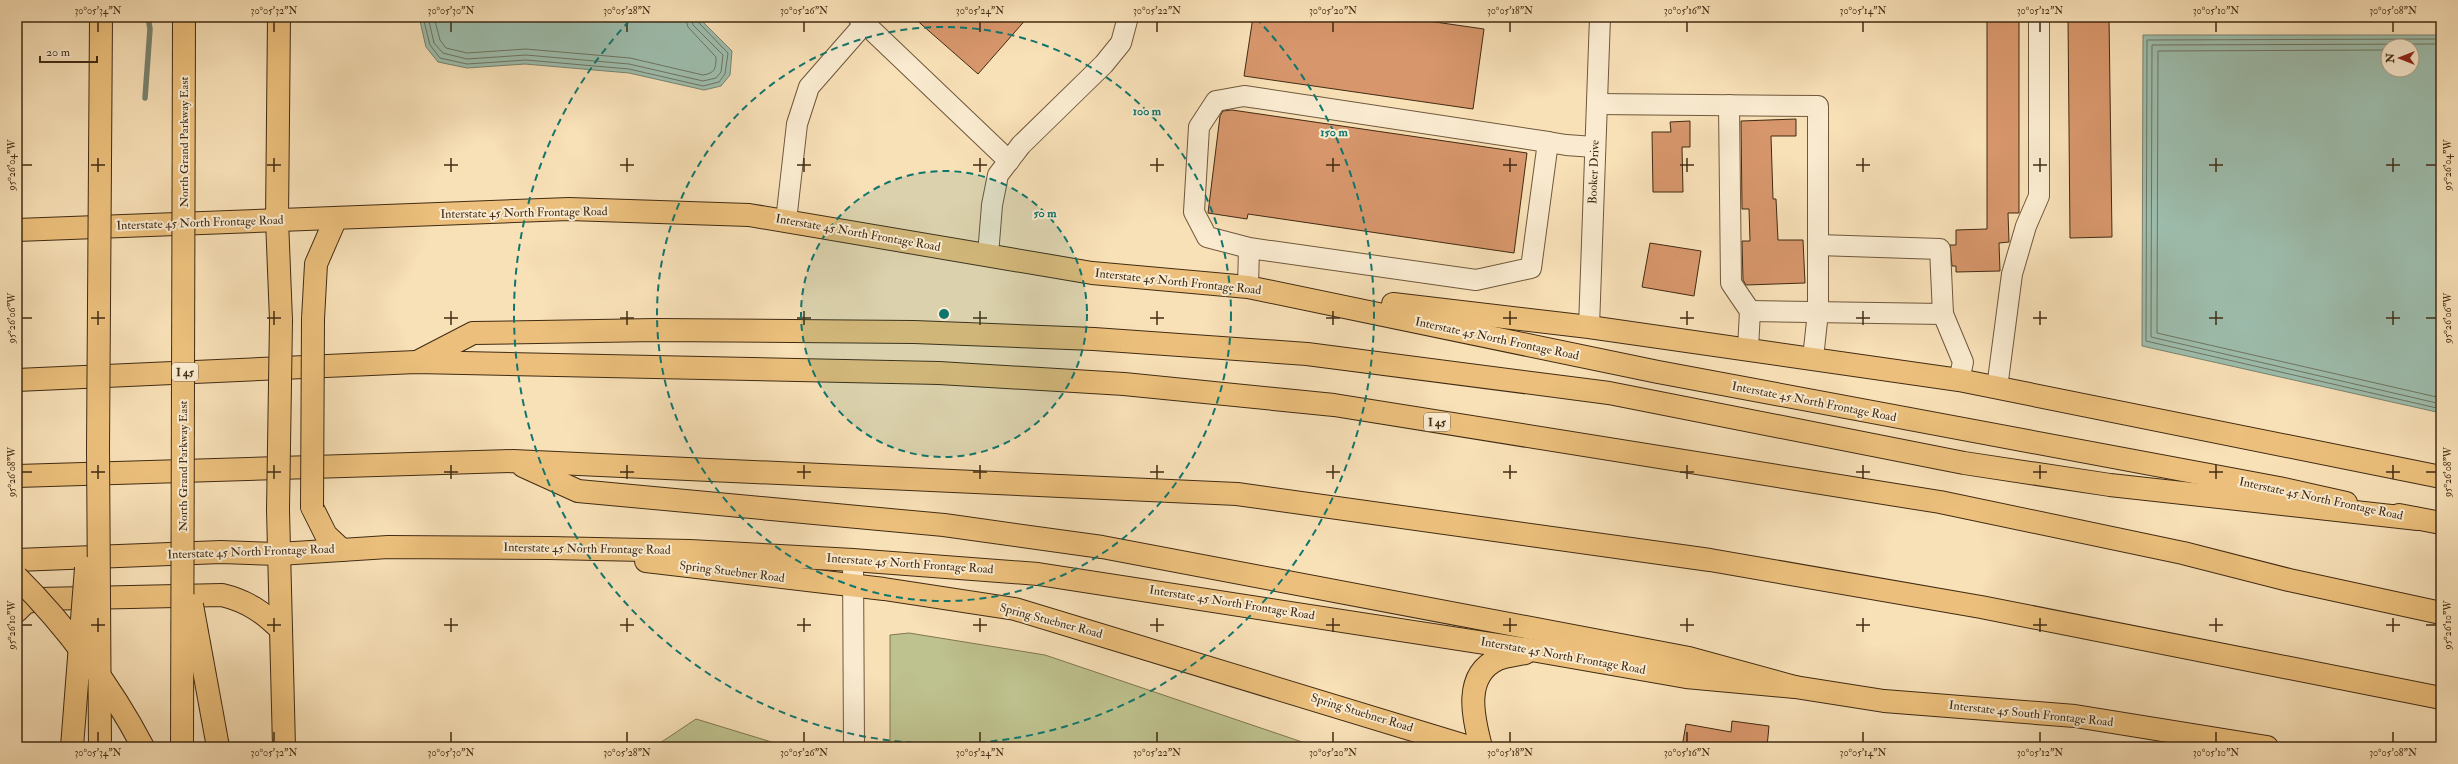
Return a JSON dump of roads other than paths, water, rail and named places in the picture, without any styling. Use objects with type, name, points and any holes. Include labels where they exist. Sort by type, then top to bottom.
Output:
[{"type":"main road","points":[[100,747],[98,449],[101,17]]},
{"type":"main road","name":"North Grand Parkway East","points":[[182,747],[184,17]]},
{"type":"main road","points":[[279,17],[277,220],[281,320],[278,510],[284,747]]},
{"type":"main road","name":"Interstate 45 North Frontage Road","points":[[17,230],[569,209],[749,215],[1092,273],[1248,287],[1658,372],[2279,488],[2418,519]]},
{"type":"main road","points":[[336,218],[316,264],[313,319],[312,507],[326,535],[342,550]]},
{"type":"main road","points":[[1248,287],[1589,327],[1959,380],[2441,477]]},
{"type":"main road","points":[[416,362],[473,333],[656,330],[914,332],[1078,338],[1307,354],[1609,393],[1964,463],[2110,485],[2418,519],[2441,523]]},
{"type":"main road","name":"I 45","points":[[17,380],[416,362],[939,373],[1124,384],[1334,406],[1940,502],[2183,553],[2289,580],[2441,613]]},
{"type":"main road","points":[[72,747],[98,449]]},
{"type":"main road","points":[[17,476],[513,461],[1237,494],[1718,561],[1981,607],[2441,698]]},
{"type":"main road","points":[[513,461],[578,491],[944,525],[1102,547],[1689,658],[1795,687]]},
{"type":"main road","name":"Interstate 45 North Frontage Road","points":[[17,560],[221,552],[279,554],[388,547],[690,551],[853,560],[1038,574],[1537,651],[1686,677],[1795,687]]},
{"type":"main road","name":"Spring Stuebner Road","points":[[549,548],[691,568],[853,586],[1015,609],[1469,747]]},
{"type":"main road","points":[[183,559],[218,747]]},
{"type":"main road","points":[[17,577],[62,628],[93,669],[143,747]]},
{"type":"main road","points":[[17,611],[25,603],[39,599],[222,595],[242,600],[264,614],[281,630]]},
{"type":"main road","points":[[1481,747],[1476,726],[1473,696],[1479,674],[1488,665],[1500,659],[1537,651]]},
{"type":"main road","name":"Interstate 45 South Frontage Road","points":[[1795,687],[1884,701],[2074,716],[2267,747]]},
{"type":"street","points":[[988,255],[992,205],[998,175],[1021,145],[1104,64],[1121,43],[1128,17]]},
{"type":"street","name":"Booker Drive","points":[[1589,327],[1594,147],[1600,17]]},
{"type":"street","points":[[1997,388],[2012,274],[2026,226],[2039,196],[2039,17]]},
{"type":"street","points":[[786,221],[797,124],[809,87],[862,20],[1009,161]]},
{"type":"street","points":[[1548,142],[1531,268],[1476,280],[1249,248],[1207,237],[1194,212],[1199,128],[1216,102],[1244,96],[1548,142],[1566,145],[1594,147]]},
{"type":"street","points":[[1597,104],[1818,106],[1818,312],[1813,358]]},
{"type":"street","points":[[1729,105],[1731,283],[1750,311],[1748,349]]},
{"type":"street","points":[[1818,245],[1940,249],[1943,314],[1963,362],[1959,380]]},
{"type":"street","points":[[1248,287],[1249,248]]},
{"type":"street","points":[[1750,311],[1943,314]]},
{"type":"street","points":[[853,560],[854,747]]},
{"type":"water","points":[[419,17],[698,17],[732,51],[730,75],[721,86],[704,90],[629,73],[525,64],[467,68],[438,62],[426,47]]},
{"type":"water","points":[[2143,35],[2441,35],[2441,413],[2142,346]]},
{"type":"waterway","points":[[145,98],[150,29],[148,17]]}]
